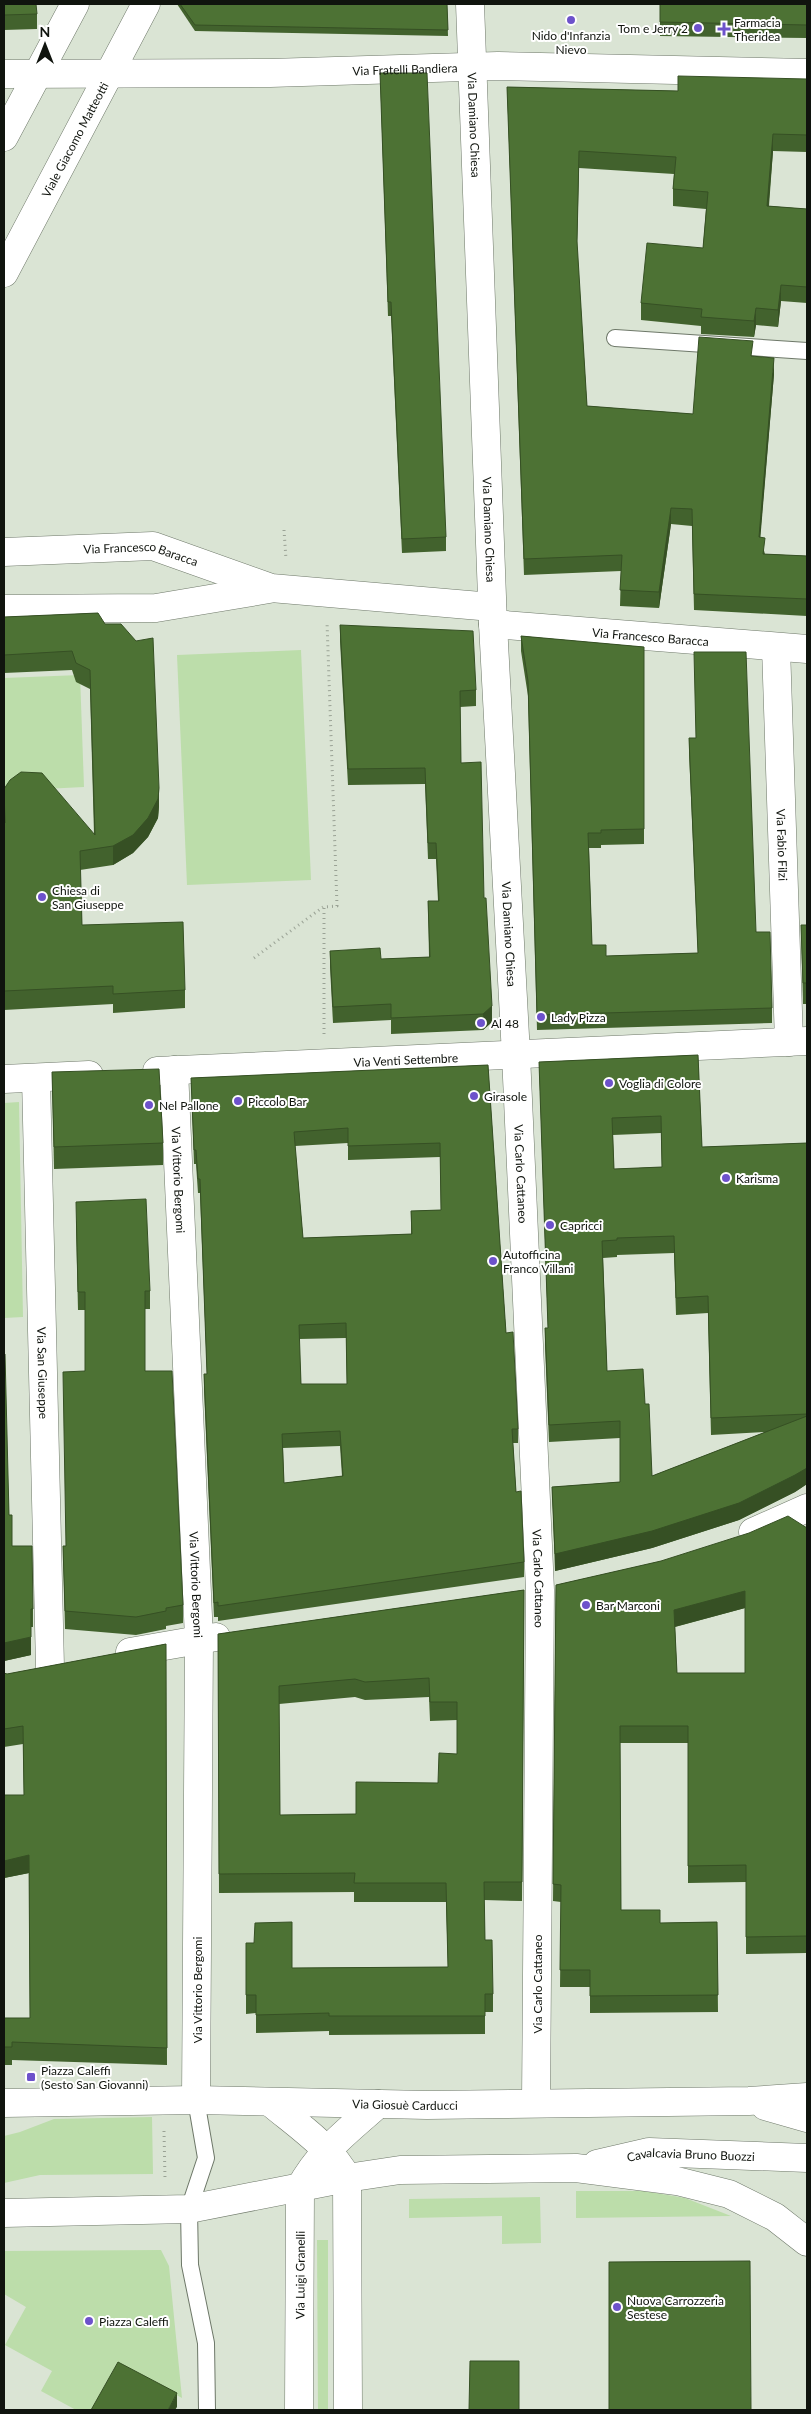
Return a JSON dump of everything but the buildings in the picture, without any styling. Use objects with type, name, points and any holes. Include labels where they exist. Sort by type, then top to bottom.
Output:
[{"type":"street","points":[[4,137],[75,4]]},
{"type":"street","name":"Viale Giacomo Matteotti","points":[[4,274],[146,4]]},
{"type":"street","name":"Via Damiano Chiesa","points":[[470,4],[492,616],[516,1055]]},
{"type":"street","name":"Via Fratelli Bandiera","points":[[4,74],[270,73],[472,67],[807,73]]},
{"type":"street","name":"Via Francesco Baracca","points":[[7,546],[153,546],[271,588],[326,593],[492,616],[807,649]]},
{"type":"street","name":"Via Francesco Baracca","points":[[4,609],[156,608],[271,588]]},
{"type":"street","name":"Via Fabio Filzi","points":[[776,647],[798,1042]]},
{"type":"street","name":"Via Venti Settembre","points":[[4,1079],[798,1042]]},
{"type":"street","name":"Via Carlo Cattaneo","points":[[516,1055],[529,1591],[536,2103]]},
{"type":"street","name":"Via Vittorio Bergomi","points":[[174,1070],[199,1639],[196,2100]]},
{"type":"street","name":"Via San Giuseppe","points":[[36,1078],[50,1667]]},
{"type":"street","points":[[726,1541],[807,1508]]},
{"type":"street","points":[[529,1591],[567,1584]]},
{"type":"street","points":[[106,1657],[199,1639],[236,1634]]},
{"type":"street","points":[[22,1673],[78,1662]]},
{"type":"street","name":"Via Giosuè Carducci","points":[[4,2103],[196,2100],[378,2104],[536,2103],[749,2101],[807,2097]]},
{"type":"street","points":[[749,2101],[807,2118]]},
{"type":"street","points":[[270,2102],[326,2149],[339,2164],[346,2178],[348,2410]]},
{"type":"street","name":"Via Luigi Granelli","points":[[299,2410],[300,2188],[310,2168],[326,2149],[378,2104]]},
{"type":"street","name":"Cavalcavia Bruno Buozzi","points":[[576,2168],[649,2152],[807,2158]]},
{"type":"street","points":[[4,2213],[178,2209],[400,2170],[576,2168],[677,2181],[729,2194],[775,2216],[807,2242]]},
{"type":"lane","points":[[615,338],[807,351]]},
{"type":"lane","points":[[196,2100],[206,2158],[178,2209],[206,2343],[207,2410]]},
{"type":"path","points":[[254,958],[324,907],[337,906],[326,593]]},
{"type":"path","points":[[324,907],[324,1064]]},
{"type":"path","points":[[164,2100],[178,2209]]},
{"type":"green space","points":[[301,650],[311,880],[187,885],[177,655]]},
{"type":"green space","points":[[80,675],[84,787],[4,791],[4,678]]},
{"type":"green space","points":[[19,1102],[23,1317],[4,1318],[4,1103]]},
{"type":"green space","points":[[152,2117],[153,2174],[40,2175],[4,2183],[4,2136],[54,2119]]},
{"type":"green space","points":[[576,2191],[644,2191],[685,2198],[731,2216],[576,2218]]},
{"type":"green space","points":[[540,2197],[541,2243],[502,2244],[502,2216],[409,2218],[409,2199]]},
{"type":"green space","points":[[317,2240],[328,2240],[328,2410],[318,2410]]},
{"type":"green space","name":"Piazza Caleffi","points":[[161,2250],[169,2266],[182,2398],[117,2363],[91,2410],[76,2410],[41,2391],[52,2371],[5,2345],[26,2307],[4,2294],[4,2251]]},
{"type":"place","name":"Nido d'Infanzia Nievo","points":[[571,20]]},
{"type":"place","name":"Tom e Jerry 2","points":[[698,28]]},
{"type":"place","name":"Farmacia Theridea","points":[[724,29]]},
{"type":"place","name":"Chiesa di San Giuseppe","points":[[42,897]]},
{"type":"place","name":"Lady Pizza","points":[[541,1017]]},
{"type":"place","name":"Al 48","points":[[481,1023]]},
{"type":"place","name":"Voglia di Colore","points":[[609,1083]]},
{"type":"place","name":"Girasole","points":[[474,1096]]},
{"type":"place","name":"Piccolo Bar","points":[[238,1101]]},
{"type":"place","name":"Nel Pallone","points":[[149,1105]]},
{"type":"place","name":"Karisma","points":[[726,1178]]},
{"type":"place","name":"Capricci","points":[[550,1225]]},
{"type":"place","name":"Autofficina Franco Villani","points":[[493,1261]]},
{"type":"place","name":"Bar Marconi","points":[[586,1605]]},
{"type":"place","name":"Piazza Caleffi (Sesto San Giovanni)","points":[[31,2077]]},
{"type":"place","name":"Nuova Carrozzeria Sestese","points":[[617,2307]]},
{"type":"place","name":"Piazza Caleffi","points":[[89,2321]]}]
